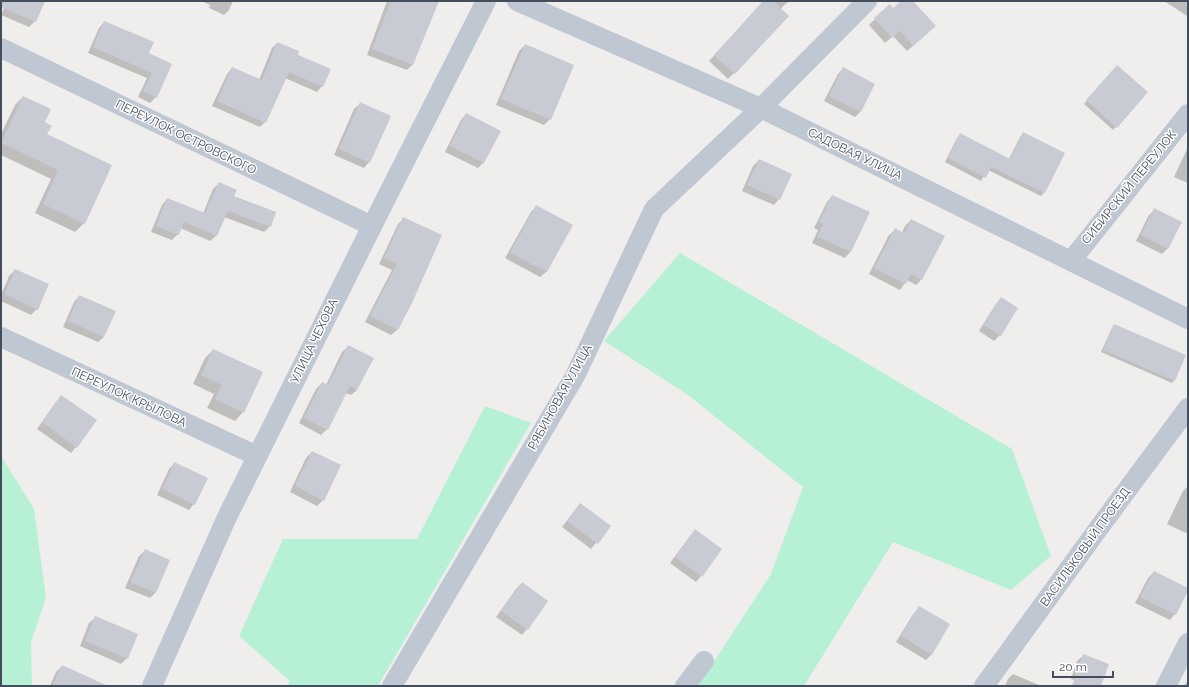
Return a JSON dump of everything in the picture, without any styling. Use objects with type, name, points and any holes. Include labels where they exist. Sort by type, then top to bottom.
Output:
[{"type":"street","name":"УЛИЦА ЧЕХОВА","points":[[152,686],[227,517],[486,1]]},
{"type":"street","name":"САДОВАЯ УЛИЦА","points":[[517,1],[761,108],[1188,319]]},
{"type":"street","name":"РЯБИНОВАЯ УЛИЦА","points":[[392,686],[575,376],[654,209],[761,108],[867,1]]},
{"type":"street","name":"ПЕРЕУЛОК ОСТРОВСКОГО","points":[[1,48],[372,226]]},
{"type":"street","name":"СИБИРСКИЙ ПЕРЕУЛОК","points":[[1071,261],[1188,114]]},
{"type":"street","name":"ПЕРЕУЛОК КРЫЛОВА","points":[[1,337],[257,456]]},
{"type":"street","name":"ВАСИЛЬКОВЫЙ ПРОЕЗД","points":[[984,686],[1100,525],[1188,408]]},
{"type":"street","points":[[1166,686],[1188,643]]},
{"type":"street","points":[[685,686],[704,660]]},
{"type":"green space","points":[[680,253],[1012,449],[1051,556],[1011,590],[893,542],[804,686],[698,686],[771,574],[803,487],[688,395],[604,341]]},
{"type":"green space","points":[[485,406],[531,423],[378,686],[287,686],[290,681],[239,636],[283,539],[417,539]]},
{"type":"green space","points":[[1,456],[34,509],[46,598],[31,642],[32,686],[1,686]]},
{"type":"building","points":[[1,1],[45,1],[36,22],[1,7]]},
{"type":"building","points":[[391,1],[439,1],[413,65],[372,49]]},
{"type":"building","points":[[763,1],[773,1],[789,16],[735,74],[714,55]]},
{"type":"building","points":[[901,1],[913,1],[936,26],[913,46],[900,31],[892,38],[874,18],[890,4],[893,8]]},
{"type":"building","points":[[104,21],[154,42],[149,53],[172,64],[157,98],[143,91],[152,73],[93,47]]},
{"type":"building","points":[[277,42],[299,51],[298,55],[331,69],[323,87],[289,72],[266,123],[217,101],[232,67],[262,80]]},
{"type":"building","points":[[525,44],[574,65],[551,120],[501,99]]},
{"type":"building","points":[[1117,65],[1148,92],[1117,128],[1086,100]]},
{"type":"building","points":[[843,67],[875,84],[861,112],[829,96]]},
{"type":"building","points":[[23,96],[51,109],[45,122],[52,126],[47,134],[112,165],[85,224],[43,204],[58,170],[1,143]]},
{"type":"building","points":[[360,102],[391,116],[370,163],[339,149]]},
{"type":"building","points":[[466,113],[501,131],[484,163],[450,146]]},
{"type":"building","points":[[1023,132],[1065,153],[1045,193],[991,167],[986,178],[948,158],[960,133],[1010,159]]},
{"type":"building","points":[[759,159],[792,174],[780,200],[747,185]]},
{"type":"building","points":[[219,182],[237,190],[234,196],[276,212],[271,227],[228,211],[217,236],[184,222],[179,235],[156,226],[167,198],[205,213]]},
{"type":"building","points":[[832,195],[870,212],[851,252],[817,237],[823,224],[819,222]]},
{"type":"building","points":[[536,205],[573,225],[547,272],[510,253]]},
{"type":"building","points":[[1154,208],[1182,222],[1168,249],[1141,235]]},
{"type":"building","points":[[403,217],[442,235],[412,303],[398,330],[370,316],[397,264],[384,258]]},
{"type":"building","points":[[911,219],[945,236],[922,280],[911,274],[906,284],[874,268],[895,228],[904,233]]},
{"type":"building","points":[[15,269],[49,284],[38,310],[4,294]]},
{"type":"building","points":[[79,295],[116,311],[104,337],[68,321]]},
{"type":"building","points":[[1001,297],[1018,308],[1001,336],[984,325]]},
{"type":"building","points":[[1114,324],[1186,355],[1175,381],[1103,350]]},
{"type":"building","points":[[348,345],[374,358],[357,390],[350,386],[328,430],[304,418],[322,382],[328,385]]},
{"type":"building","points":[[213,349],[263,372],[244,413],[215,399],[222,385],[201,375]]},
{"type":"building","points":[[61,395],[97,420],[77,448],[42,422]]},
{"type":"building","points":[[312,451],[341,465],[324,501],[295,486]]},
{"type":"building","points":[[174,462],[208,478],[195,505],[162,489]]},
{"type":"building","points":[[580,503],[611,526],[598,544],[567,521]]},
{"type":"building","points":[[695,529],[722,549],[702,577],[675,557]]},
{"type":"building","points":[[145,549],[170,560],[156,593],[130,582]]},
{"type":"building","points":[[1154,571],[1188,588],[1188,591],[1176,615],[1140,597]]},
{"type":"building","points":[[522,582],[548,601],[528,630],[501,611]]},
{"type":"building","points":[[919,606],[950,624],[932,655],[901,636]]},
{"type":"building","points":[[95,616],[138,634],[128,659],[85,641]]},
{"type":"building","points":[[1083,654],[1109,664],[1101,686],[1072,686]]},
{"type":"building","points":[[62,665],[108,686],[52,686]]}]
